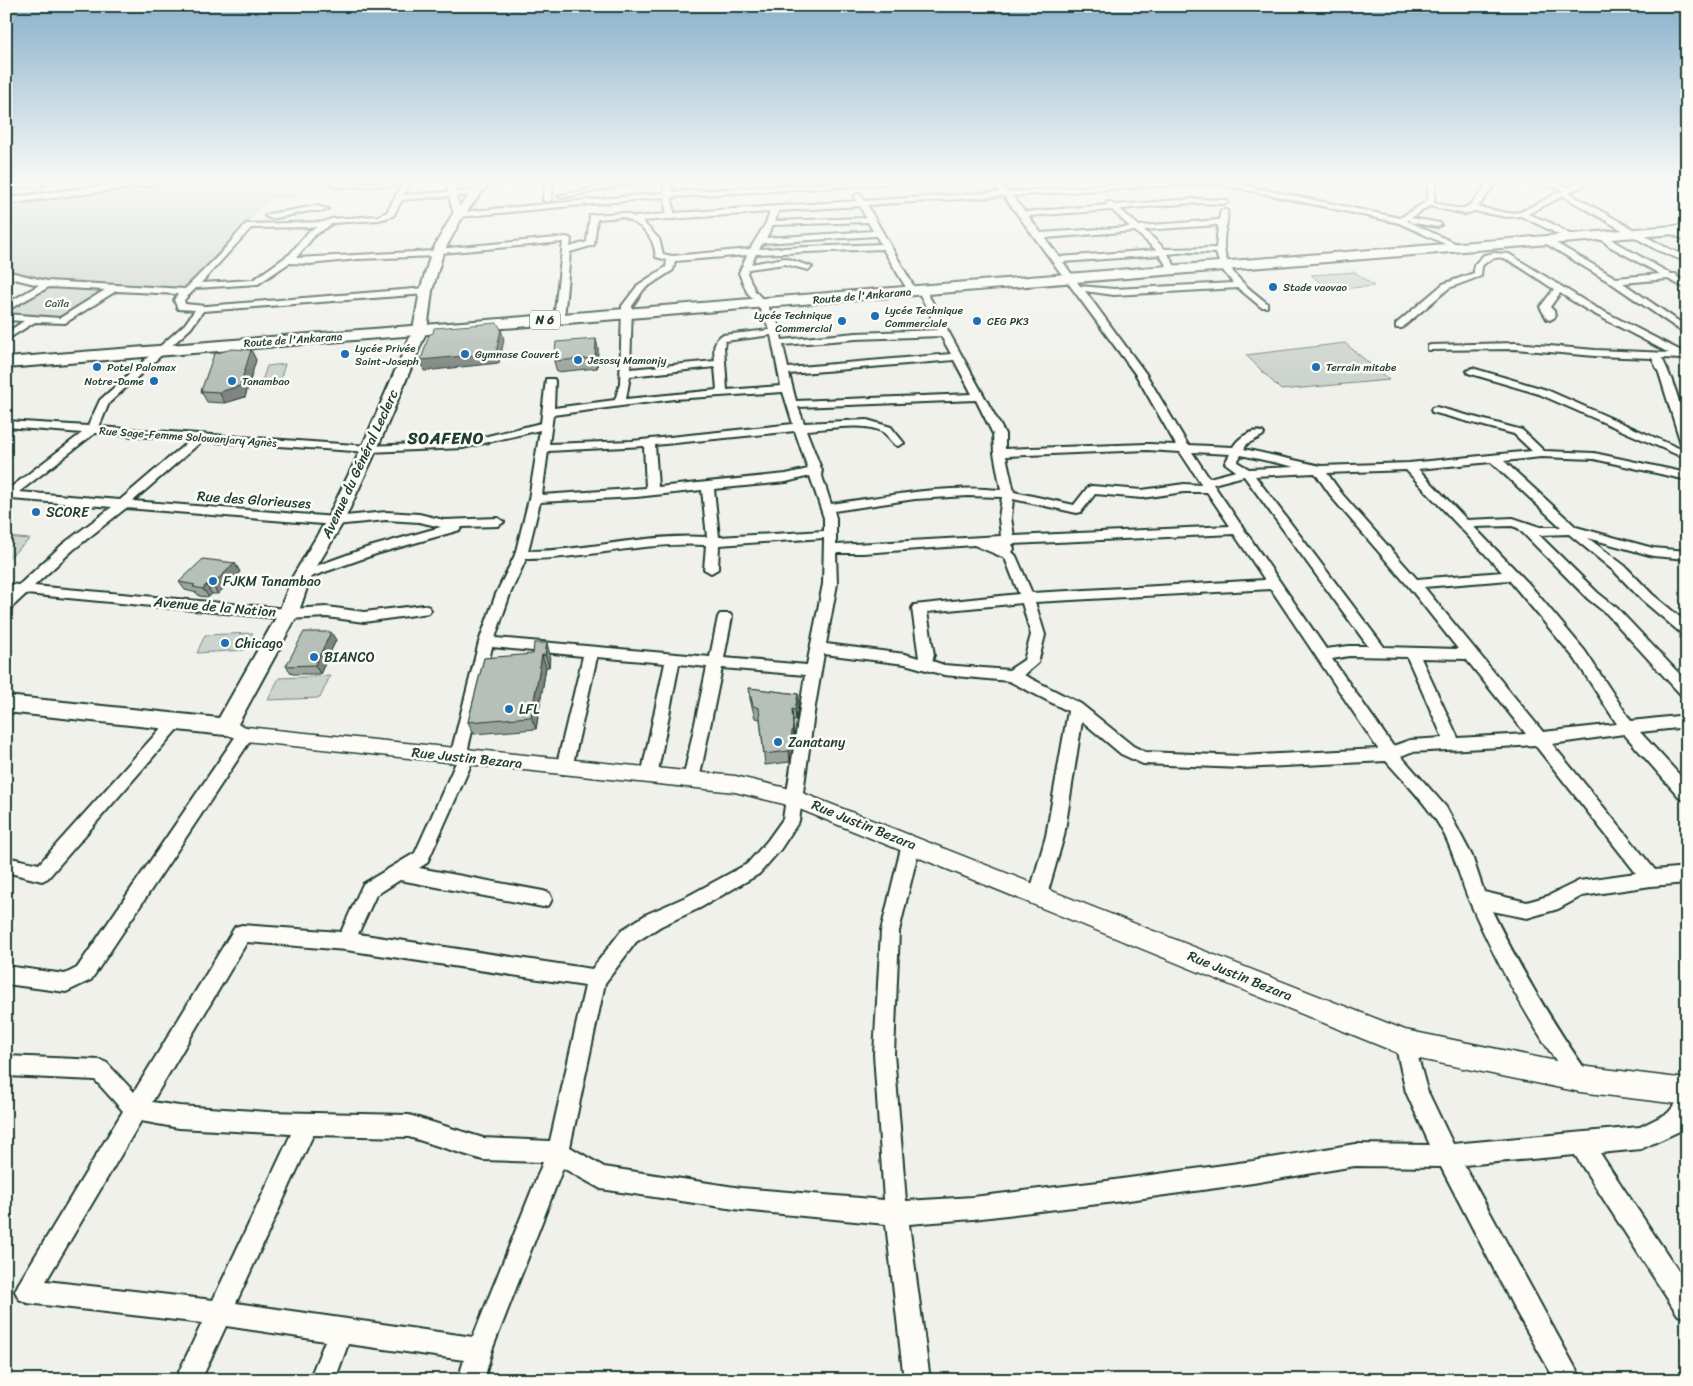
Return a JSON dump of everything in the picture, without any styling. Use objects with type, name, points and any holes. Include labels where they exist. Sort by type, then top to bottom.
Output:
[{"type":"main road","name":"Avenue du Général Leclerc","points":[[235,731],[288,614],[302,576],[335,521],[369,449],[420,330],[426,291],[441,247]]},
{"type":"main road","name":"Route de l'Ankarana","points":[[6,363],[917,291],[1074,283],[1173,270],[1460,247]]},
{"type":"main road","name":"Rue Justin Bezara","points":[[6,704],[175,722],[235,731]]},
{"type":"street","points":[[200,309],[202,307],[181,306],[179,300],[225,259],[234,247]]},
{"type":"street","points":[[6,274],[47,284],[114,288],[190,289],[255,282],[295,255],[301,247]]},
{"type":"street","points":[[288,260],[310,261],[491,247]]},
{"type":"street","points":[[559,319],[566,247]]},
{"type":"street","points":[[566,251],[580,247]]},
{"type":"street","points":[[660,247],[659,255],[671,259],[752,252],[846,250],[879,247]]},
{"type":"street","points":[[471,1380],[480,1350],[558,1152],[596,979],[629,936],[654,920],[694,902],[752,869],[774,845],[791,821],[814,671],[830,584],[830,518],[816,471],[787,389],[785,371],[774,325],[762,304],[751,292],[743,273],[755,247]]},
{"type":"street","points":[[886,247],[944,333],[999,434],[1000,453],[1008,494],[1005,518],[1008,534],[1005,541],[1038,635],[1030,663],[1012,676]]},
{"type":"street","points":[[1048,247],[1141,374],[1184,449],[1237,530],[1390,754],[1440,812],[1463,856],[1478,898],[1512,972],[1545,1030],[1580,1079]]},
{"type":"street","points":[[1157,247],[1163,252],[1173,270]]},
{"type":"street","points":[[1221,247],[1224,267],[1240,285],[1264,305]]},
{"type":"street","points":[[1555,247],[1614,282],[1687,332]]},
{"type":"street","points":[[1617,247],[1687,286]]},
{"type":"street","points":[[1661,247],[1687,260]]},
{"type":"street","points":[[1057,260],[1163,252],[1220,251]]},
{"type":"street","points":[[1399,326],[1446,286],[1478,274],[1478,265],[1493,254],[1506,256],[1590,308],[1686,357]]},
{"type":"street","points":[[620,403],[625,373],[625,314],[627,306],[641,287],[670,268],[671,259]]},
{"type":"street","points":[[745,267],[785,261],[808,267]]},
{"type":"street","points":[[1614,282],[1687,275]]},
{"type":"street","points":[[1074,283],[1114,292],[1240,285]]},
{"type":"street","points":[[6,308],[47,284]]},
{"type":"street","points":[[6,317],[62,321],[114,288]]},
{"type":"street","points":[[1550,317],[1549,311],[1545,307],[1559,288]]},
{"type":"street","points":[[200,309],[426,291]]},
{"type":"street","points":[[7,496],[92,430],[104,402],[188,326],[200,309]]},
{"type":"street","points":[[6,336],[33,319]]},
{"type":"street","points":[[1674,323],[1687,322]]},
{"type":"street","points":[[722,393],[719,347],[721,340],[725,337],[777,338],[944,333]]},
{"type":"street","points":[[1432,348],[1516,346],[1594,353],[1686,357]]},
{"type":"street","points":[[1655,355],[1664,373],[1687,448]]},
{"type":"street","points":[[785,371],[956,357]]},
{"type":"street","points":[[625,373],[720,364]]},
{"type":"street","points":[[1472,371],[1543,392],[1687,456]]},
{"type":"street","points":[[346,941],[369,890],[421,858],[466,758],[460,749],[486,642],[503,594],[521,555],[535,499],[547,418],[550,381]]},
{"type":"street","name":"Rue Sage-Femme Solowanjary Agnès","points":[[9,427],[92,430],[369,449],[463,445],[547,418],[620,403],[787,389]]},
{"type":"street","points":[[792,404],[980,397]]},
{"type":"street","points":[[1436,410],[1518,432],[1541,454]]},
{"type":"street","points":[[542,448],[650,442],[800,427],[868,423],[887,429],[898,443]]},
{"type":"street","points":[[1258,434],[1242,442],[1231,463],[1247,473],[1380,652]]},
{"type":"street","points":[[6,605],[68,547],[199,438]]},
{"type":"street","points":[[650,442],[652,491]]},
{"type":"street","points":[[1000,453],[1147,447],[1236,452],[1318,469],[1338,496],[1414,584],[1652,878]]},
{"type":"street","points":[[827,508],[928,495],[968,492],[1038,498],[1076,509],[1092,490],[1142,494],[1208,485],[1247,473],[1409,466],[1541,454],[1594,456],[1682,476],[1687,461]]},
{"type":"street","points":[[1495,459],[1687,630]]},
{"type":"street","points":[[1409,466],[1513,575],[1580,655],[1628,729],[1687,794]]},
{"type":"street","points":[[535,499],[708,486],[786,478],[816,471]]},
{"type":"street","points":[[708,486],[713,540],[711,569]]},
{"type":"street","name":"Rue des Glorieuses","points":[[7,496],[335,521],[386,516],[419,518],[444,524],[498,522]]},
{"type":"street","points":[[1465,524],[1513,522],[1539,531],[1573,530],[1653,552],[1687,555]]},
{"type":"street","points":[[302,576],[371,551],[466,524]]},
{"type":"street","points":[[1521,524],[1593,596],[1612,611],[1687,692]]},
{"type":"street","points":[[830,549],[863,549],[976,540],[1005,541],[1237,530]]},
{"type":"street","points":[[521,555],[563,554],[610,547],[694,539],[713,540],[830,534]]},
{"type":"street","points":[[976,540],[1010,556]]},
{"type":"street","points":[[1414,584],[1513,575]]},
{"type":"street","points":[[924,664],[927,656],[919,608],[1026,598],[1274,584]]},
{"type":"street","name":"Avenue de la Nation","points":[[6,588],[288,614],[327,612],[364,616],[424,610]]},
{"type":"street","points":[[691,780],[725,617]]},
{"type":"street","points":[[486,642],[814,671]]},
{"type":"street","points":[[818,648],[905,659],[944,670],[1012,676],[1076,708],[1127,750],[1143,758],[1241,762],[1390,754],[1410,746],[1537,738],[1628,729],[1647,724],[1687,721]]},
{"type":"street","points":[[564,768],[591,650]]},
{"type":"street","points":[[1322,655],[1349,651],[1470,654]]},
{"type":"street","points":[[1412,653],[1453,744]]},
{"type":"street","points":[[648,776],[673,658]]},
{"type":"street","points":[[1038,895],[1055,836],[1076,708]]},
{"type":"street","points":[[6,864],[42,872],[175,722]]},
{"type":"street","points":[[6,975],[66,983],[84,974],[235,731]]},
{"type":"street","name":"Rue Justin Bezara","points":[[235,731],[466,758],[735,784],[795,798],[1405,1043],[1580,1079],[1687,1092]]},
{"type":"street","points":[[911,844],[890,932],[884,1054],[896,1213],[917,1380]]},
{"type":"street","points":[[398,872],[543,899]]},
{"type":"street","points":[[1478,898],[1503,906],[1527,910],[1552,903],[1579,889],[1652,878],[1687,875]]},
{"type":"street","points":[[480,1350],[341,1332],[218,1313],[27,1292],[242,933],[346,941],[596,979]]},
{"type":"street","points":[[1405,1043],[1417,1092],[1447,1156],[1524,1301],[1569,1380]]},
{"type":"street","points":[[6,1066],[100,1070],[136,1110],[179,1117],[307,1124],[409,1126],[483,1149],[558,1152],[602,1178],[741,1199],[896,1213],[973,1208],[1107,1192],[1253,1172],[1355,1155],[1447,1156],[1641,1138],[1676,1121],[1687,1108]]},
{"type":"street","points":[[188,1380],[307,1124]]},
{"type":"street","points":[[1581,1144],[1687,1306]]},
{"type":"street","points":[[322,1380],[341,1332]]},
{"type":"green space","points":[[6,247],[224,247],[184,290],[54,282],[6,271]]},
{"type":"green space","points":[[1355,272],[1374,286],[1329,290],[1311,275]]},
{"type":"green space","name":"Caïla","points":[[51,286],[107,290],[60,320],[6,316],[6,311]]},
{"type":"green space","name":"Terrain mitabe","points":[[1345,343],[1389,380],[1281,390],[1246,355]]},
{"type":"green space","points":[[285,364],[280,381],[261,384],[267,366]]},
{"type":"green space","points":[[6,537],[30,539],[6,560]]},
{"type":"green space","name":"Chicago","points":[[253,633],[245,650],[197,653],[205,635]]},
{"type":"green space","points":[[330,676],[320,698],[268,700],[279,678]]},
{"type":"building","points":[[497,323],[501,329],[496,353],[421,360],[429,335],[433,333],[434,328]]},
{"type":"building","points":[[596,339],[595,358],[554,361],[556,342]]},
{"type":"building","points":[[232,349],[251,350],[240,386],[219,392],[201,391],[214,354]]},
{"type":"building","points":[[203,559],[235,563],[212,585],[206,585],[203,589],[193,587],[195,585],[179,582]]},
{"type":"building","points":[[304,632],[331,632],[315,665],[286,666]]},
{"type":"building","name":"LFL","points":[[534,643],[547,643],[545,655],[542,655],[531,717],[468,722],[484,658],[533,654]]},
{"type":"building","name":"Zanatany","points":[[749,688],[798,694],[795,710],[792,709],[793,726],[789,751],[764,754],[759,708],[753,706]]},
{"type":"place","name":"Stade vaovao","points":[[1273,287]]},
{"type":"place","name":"Lycée Technique Commerciale","points":[[875,316]]},
{"type":"place","name":"Lycée Technique Commercial","points":[[842,321]]},
{"type":"place","name":"CEG PK3","points":[[977,321]]},
{"type":"place","name":"Lycée Privée Saint-Joseph","points":[[345,354]]},
{"type":"place","name":"Gymnase Couvert","points":[[465,354]]},
{"type":"place","name":"Jesosy Mamonjy","points":[[578,360]]},
{"type":"place","name":"Potel Palomax","points":[[97,367]]},
{"type":"place","name":"Terrain mitabe","points":[[1316,367]]},
{"type":"place","name":"Notre-Dame","points":[[154,381]]},
{"type":"place","name":"Tanambao","points":[[232,381]]},
{"type":"place","name":"SCORE","points":[[36,512]]},
{"type":"place","name":"FJKM Tanambao","points":[[213,581]]},
{"type":"place","name":"Chicago","points":[[225,643]]},
{"type":"place","name":"BIANCO","points":[[314,657]]},
{"type":"place","name":"LFL","points":[[509,709]]},
{"type":"place","name":"Zanatany","points":[[778,742]]},
{"type":"district","name":"SOAFENO","points":[[446,438]]}]
